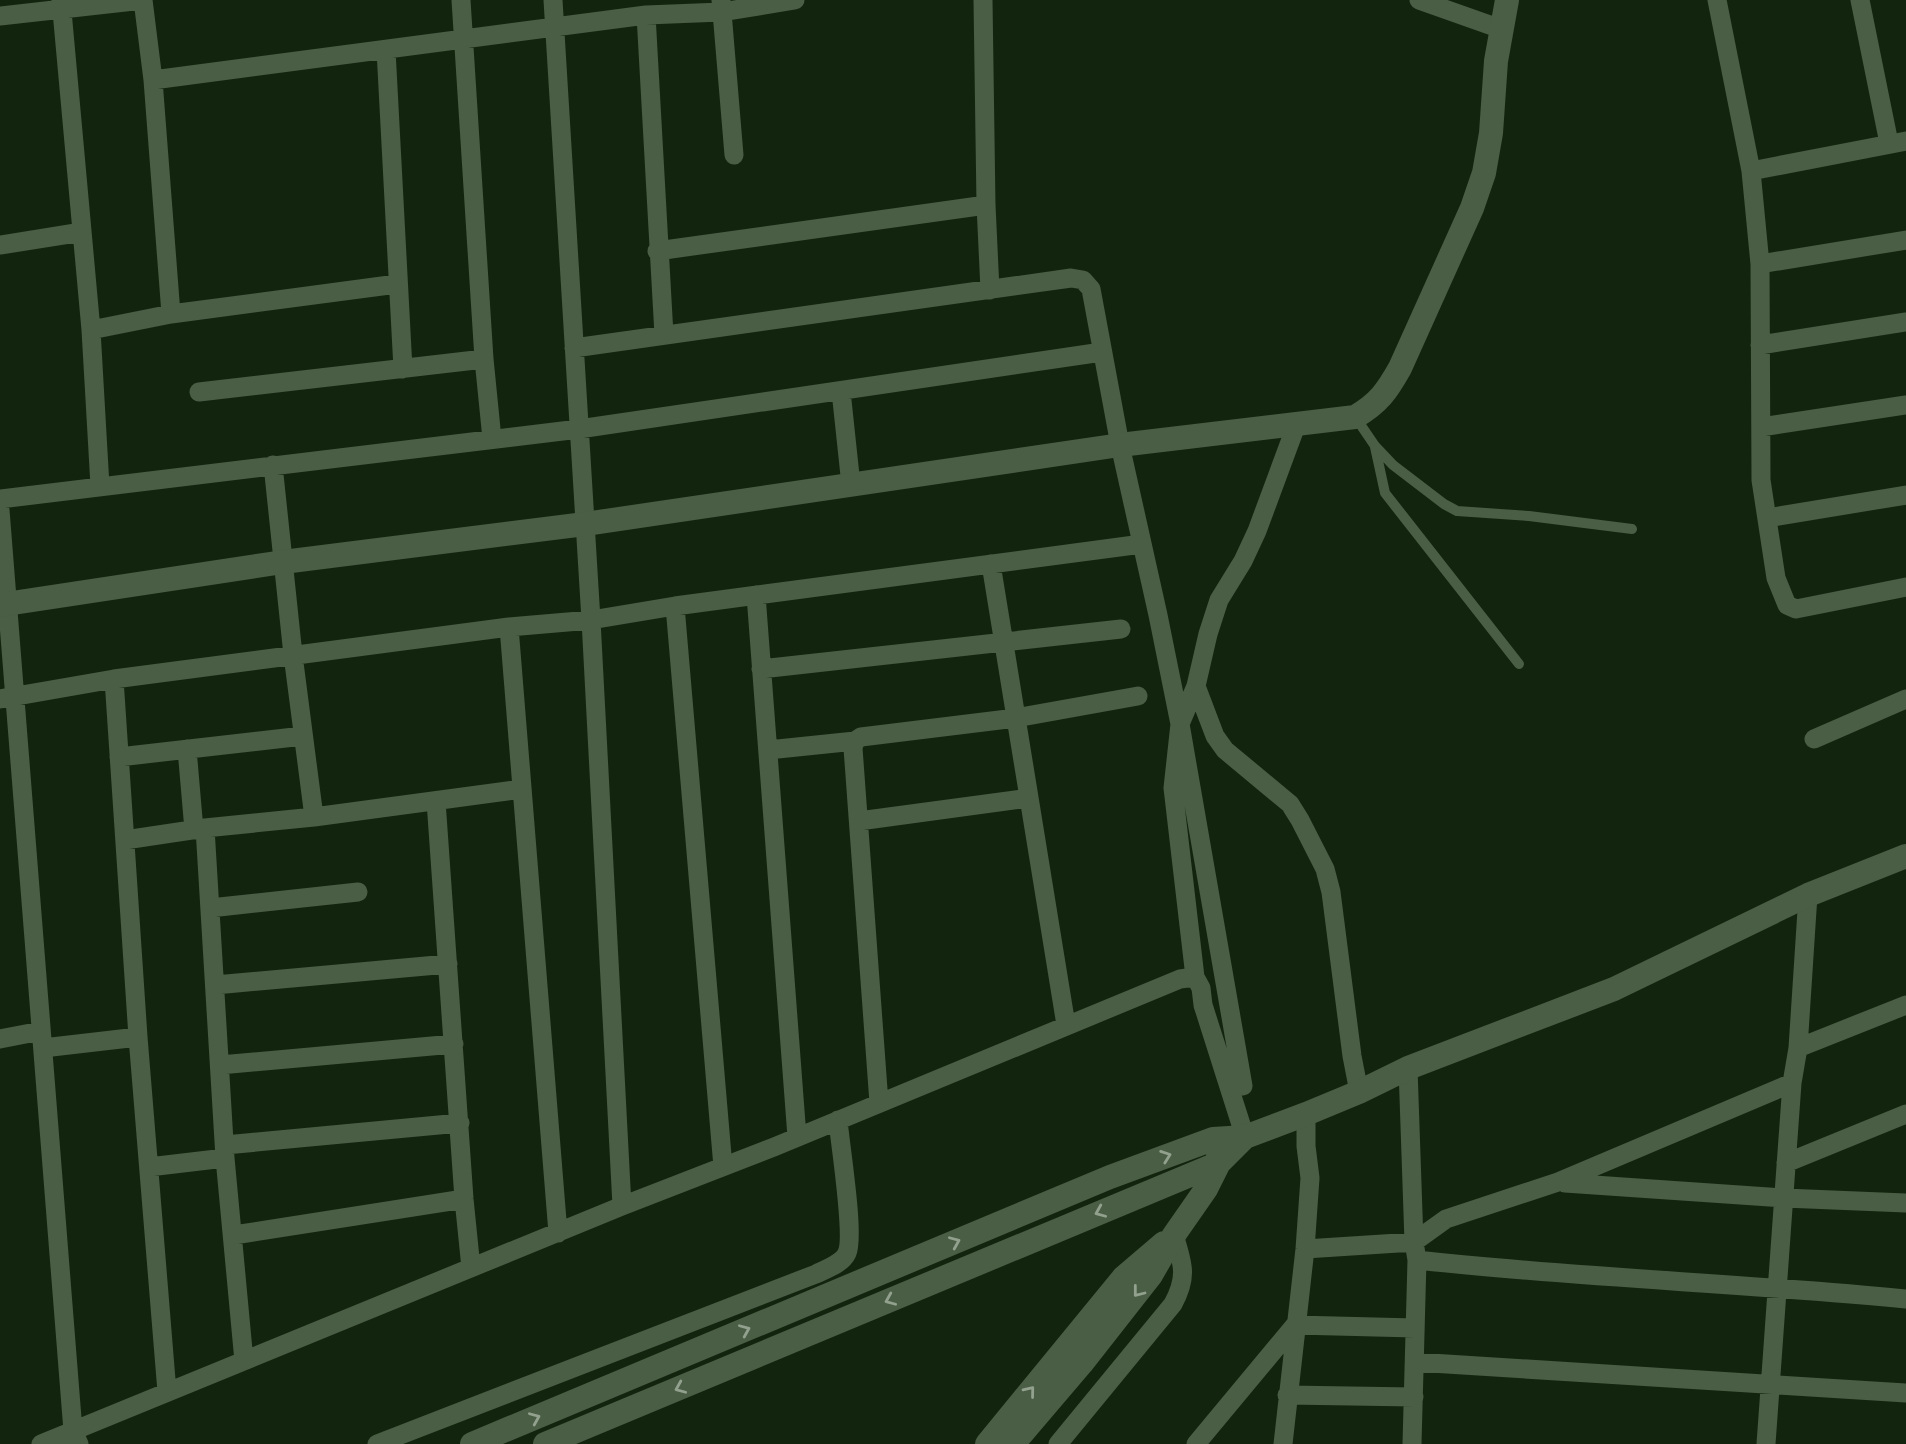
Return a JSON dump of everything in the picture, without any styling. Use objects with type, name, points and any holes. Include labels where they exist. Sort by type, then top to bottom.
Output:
[{"type":"street","points":[[0,16],[62,4],[143,0],[153,80],[171,314]]},
{"type":"street","points":[[461,0],[484,359],[492,439]]},
{"type":"street","points":[[553,0],[591,620],[622,1206]]},
{"type":"street","points":[[153,80],[646,15],[795,0]]},
{"type":"street","points":[[983,0],[990,289]]},
{"type":"street","points":[[1419,0],[1502,29]]},
{"type":"street","points":[[3,604],[283,562],[585,524],[1120,445],[1355,417],[1374,406],[1388,389],[1472,208],[1484,173],[1491,134],[1496,61],[1507,0]]},
{"type":"street","points":[[1717,0],[1751,171],[1760,264],[1761,480],[1776,579],[1787,605],[1796,609],[1906,587]]},
{"type":"street","points":[[1751,171],[1897,142],[1860,0]]},
{"type":"street","points":[[62,4],[91,330],[100,486]]},
{"type":"street","points":[[722,6],[734,155]]},
{"type":"street","points":[[646,15],[657,251],[664,335]]},
{"type":"street","points":[[386,50],[403,369]]},
{"type":"street","points":[[657,251],[986,205]]},
{"type":"street","points":[[0,245],[82,232]]},
{"type":"street","points":[[1760,264],[1906,240]]},
{"type":"street","points":[[574,348],[1071,278],[1083,280],[1091,289],[1120,445],[1180,724],[1243,1086]]},
{"type":"street","points":[[91,330],[171,314],[397,284]]},
{"type":"street","points":[[1760,345],[1906,322]]},
{"type":"street","points":[[0,499],[579,429],[1102,352]]},
{"type":"street","points":[[199,392],[484,359]]},
{"type":"street","points":[[841,391],[851,485]]},
{"type":"street","points":[[1761,428],[1906,405]]},
{"type":"street","points":[[1245,1137],[1203,1005],[1201,988],[1195,977],[1173,788],[1180,724],[1196,686],[1219,600],[1243,561],[1257,531],[1297,422]]},
{"type":"street","points":[[273,465],[293,655],[314,817]]},
{"type":"street","points":[[1767,517],[1906,495]]},
{"type":"street","points":[[0,510],[8,698],[42,1039],[76,1437]]},
{"type":"street","points":[[8,698],[114,679],[509,627],[591,620],[675,606],[1143,544]]},
{"type":"street","points":[[991,564],[1066,1025]]},
{"type":"street","points":[[756,595],[797,1137]]},
{"type":"street","points":[[675,606],[723,1167]]},
{"type":"street","points":[[509,627],[558,1233]]},
{"type":"street","points":[[761,669],[1121,628]]},
{"type":"street","points":[[114,679],[138,1037],[167,1392]]},
{"type":"street","points":[[1196,686],[1215,736],[1232,756],[1290,804],[1325,869],[1331,892],[1359,1092]]},
{"type":"street","points":[[768,750],[855,741],[862,737],[1016,718],[1138,696]]},
{"type":"street","points":[[1814,738],[1906,699]]},
{"type":"street","points":[[119,757],[303,736]]},
{"type":"street","points":[[855,741],[853,748],[879,1103]]},
{"type":"street","points":[[187,750],[210,908],[225,1152],[244,1361]]},
{"type":"street","points":[[125,840],[522,789]]},
{"type":"street","points":[[859,821],[1029,799]]},
{"type":"street","points":[[436,800],[471,1268]]},
{"type":"street","points":[[472,1444],[1110,1177],[1213,1139],[1245,1137],[1359,1092],[1408,1068],[1614,989],[1808,895],[1906,856]]},
{"type":"street","points":[[210,908],[358,892]]},
{"type":"street","points":[[1766,1444],[1808,895]]},
{"type":"street","points":[[215,985],[448,964]]},
{"type":"street","points":[[41,1444],[76,1437],[167,1392],[1066,1025],[1181,979],[1195,977]]},
{"type":"street","points":[[1798,1048],[1906,1006]]},
{"type":"street","points":[[0,1039],[138,1037]]},
{"type":"street","points":[[220,1065],[454,1044]]},
{"type":"street","points":[[1408,1068],[1415,1251],[1412,1444]]},
{"type":"street","points":[[1415,1251],[1446,1219],[1559,1182],[1792,1083]]},
{"type":"street","points":[[1283,1444],[1305,1249],[1310,1178],[1306,1114]]},
{"type":"street","points":[[1786,1163],[1906,1114]]},
{"type":"street","points":[[838,1120],[849,1223],[847,1253],[861,1281]]},
{"type":"street","points":[[149,1167],[225,1152],[460,1123]]},
{"type":"street","points":[[1013,1444],[1082,1363],[1151,1275],[1174,1235],[1206,1189],[1219,1163],[1245,1137]]},
{"type":"street","points":[[1213,1139],[1219,1163]]},
{"type":"street","points":[[545,1444],[1219,1163]]},
{"type":"street","points":[[1559,1182],[1784,1198],[1906,1202]]},
{"type":"street","points":[[234,1235],[464,1199]]},
{"type":"street","points":[[987,1444],[1123,1278],[1174,1235]]},
{"type":"street","points":[[1058,1444],[1172,1304],[1181,1289],[1184,1265],[1174,1235]]},
{"type":"street","points":[[1305,1249],[1415,1251],[1517,1271],[1779,1287],[1906,1299]]},
{"type":"street","points":[[377,1444],[816,1274],[841,1261],[847,1253]]},
{"type":"street","points":[[1295,1325],[1415,1328]]},
{"type":"street","points":[[1196,1444],[1295,1325]]},
{"type":"street","points":[[1415,1362],[1906,1393]]},
{"type":"street","points":[[1287,1395],[1414,1397]]},
{"type":"lane","points":[[1355,417],[1375,446],[1393,465],[1457,511],[1529,516],[1632,529]]},
{"type":"lane","points":[[1375,446],[1385,493],[1519,664]]}]
